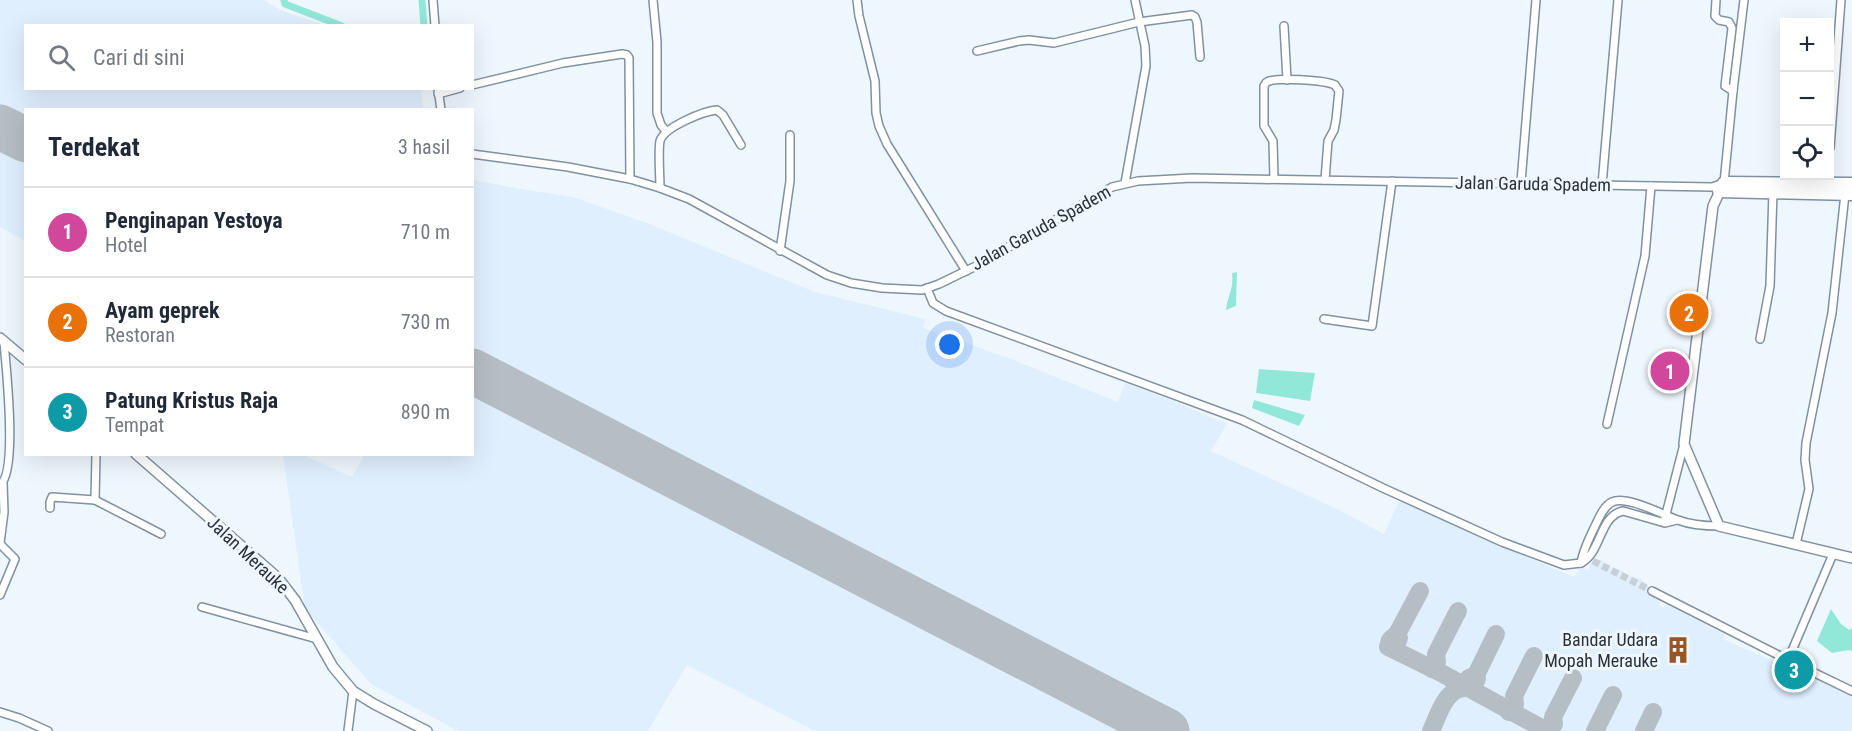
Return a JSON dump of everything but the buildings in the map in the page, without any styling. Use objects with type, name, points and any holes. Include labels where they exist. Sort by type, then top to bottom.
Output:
[{"type":"highway","points":[[1718,187],[1813,180]]},
{"type":"highway","points":[[1829,180],[1850,190]]},
{"type":"highway","points":[[1718,187],[1773,192],[1850,190]]},
{"type":"street","points":[[434,0],[435,24]]},
{"type":"street","points":[[653,0],[657,42],[657,113],[666,131]]},
{"type":"street","points":[[857,0],[875,81],[876,113],[879,126],[887,144],[966,271]]},
{"type":"street","points":[[1125,183],[1146,66],[1145,46],[1135,0]]},
{"type":"street","points":[[1521,182],[1536,0]]},
{"type":"street","points":[[1602,185],[1617,0]]},
{"type":"street","points":[[1716,0],[1715,16],[1719,20],[1729,22],[1732,28],[1725,86],[1733,91]]},
{"type":"street","points":[[1665,523],[1684,444],[1713,206],[1733,91],[1744,0]]},
{"type":"street","points":[[1832,126],[1841,0]]},
{"type":"street","points":[[977,51],[1019,41],[1054,43],[1139,22],[1194,16],[1197,22],[1200,57]]},
{"type":"street","points":[[1284,26],[1287,80]]},
{"type":"street","points":[[474,85],[563,63],[627,55],[630,82],[630,179]]},
{"type":"street","points":[[1274,179],[1273,141],[1264,126],[1263,86],[1267,82],[1287,80],[1323,81],[1335,85],[1339,91],[1335,127],[1328,141],[1325,180]]},
{"type":"street","points":[[438,91],[441,108]]},
{"type":"street","points":[[660,188],[660,140],[666,131],[698,115],[717,110],[723,115],[741,145]]},
{"type":"street","points":[[780,251],[790,181],[790,135]]},
{"type":"street","name":"Jalan Garuda Spadem","points":[[474,154],[568,167],[630,179],[660,188],[689,199],[827,275],[851,283],[898,290],[927,288],[966,271],[1112,187],[1163,178],[1521,182],[1718,187]]},
{"type":"street","points":[[1324,319],[1372,326],[1392,181]]},
{"type":"street","points":[[1607,424],[1645,256],[1651,186]]},
{"type":"street","points":[[1796,544],[1809,489],[1805,460],[1806,443],[1832,313],[1850,190]]},
{"type":"street","points":[[1760,339],[1771,273],[1773,192]]},
{"type":"street","points":[[927,288],[933,303],[946,311],[1242,420],[1383,488],[1503,542],[1564,565],[1586,560],[1609,520],[1617,513],[1623,511],[1665,523],[1677,520]]},
{"type":"street","points":[[2,340],[24,358]]},
{"type":"street","points":[[0,595],[15,559],[0,544],[4,512],[2,484],[10,446],[2,340]]},
{"type":"street","points":[[1684,444],[1719,526]]},
{"type":"street","points":[[95,500],[96,456]]},
{"type":"street","name":"Jalan Merauke","points":[[138,456],[278,578],[295,600],[333,667],[353,691],[427,731]]},
{"type":"street","points":[[50,508],[52,497],[95,500],[161,534]]},
{"type":"street","points":[[1586,560],[1603,511],[1614,501],[1627,502],[1666,514],[1677,520],[1705,526],[1719,526],[1852,558]]},
{"type":"street","points":[[1788,660],[1833,554]]},
{"type":"street","points":[[1652,591],[1852,691]]},
{"type":"street","points":[[202,607],[317,639]]},
{"type":"street","points":[[348,731],[353,691]]},
{"type":"street","points":[[0,712],[48,731]]},
{"type":"shaded area","points":[[0,0],[264,0],[280,10],[321,24],[24,24],[24,90],[421,90],[423,108],[24,108],[24,240],[0,227]]},
{"type":"shaded area","points":[[474,180],[573,197],[647,223],[815,292],[926,319],[923,327],[926,329],[1006,357],[1118,402],[1125,383],[1173,401],[1227,424],[1211,451],[1335,508],[1384,534],[1399,501],[1574,577],[1580,567],[1588,570],[1592,561],[1602,560],[1611,567],[1622,570],[1629,576],[1641,579],[1648,586],[1666,593],[1659,605],[1664,608],[1666,604],[1725,635],[1723,639],[1852,695],[1852,731],[815,731],[687,665],[648,731],[458,731],[371,684],[305,609],[283,456],[306,456],[352,477],[363,456],[474,456]]},
{"type":"shaded area","points":[[1237,272],[1236,306],[1226,310],[1232,288],[1232,273]]},
{"type":"shaded area","points":[[1259,369],[1315,373],[1310,401],[1256,393]]},
{"type":"shaded area","points":[[1254,400],[1305,415],[1299,426],[1252,408]]},
{"type":"shaded area","points":[[1831,609],[1841,624],[1849,630],[1852,628],[1852,651],[1832,653],[1817,641]]},
{"type":"waterway","points":[[284,0],[285,4],[337,24]]},
{"type":"waterway","points":[[422,0],[424,24]]},
{"type":"taxiway","points":[[1396,645],[1399,638],[1397,634],[1420,591]]},
{"type":"taxiway","points":[[1432,669],[1437,662],[1436,654],[1458,611]]},
{"type":"taxiway","points":[[1397,634],[1390,640],[1388,647],[1443,674],[1547,731]]},
{"type":"taxiway","points":[[1473,686],[1496,634]]},
{"type":"taxiway","points":[[1509,712],[1515,704],[1514,696],[1534,656]]},
{"type":"taxiway","points":[[1431,731],[1448,697],[1460,689],[1467,688],[1469,678],[1476,675]]},
{"type":"taxiway","points":[[1549,731],[1554,724],[1553,717],[1573,678]]},
{"type":"taxiway","points":[[1595,731],[1613,695]]},
{"type":"taxiway","points":[[1644,731],[1653,712]]},
{"type":"runway","points":[[0,127],[24,139]]},
{"type":"runway","points":[[474,372],[1167,731]]},
{"type":"tunnel","points":[[1593,561],[1652,591]]},
{"type":"place","name":"Ayam geprek","points":[[1689,313]]},
{"type":"place","name":"Penginapan Yestoya","points":[[1670,371]]},
{"type":"place","name":"Bandar Udara Mopah Merauke","points":[[1678,650]]},
{"type":"place","name":"Patung Kristus Raja","points":[[1794,670]]}]
